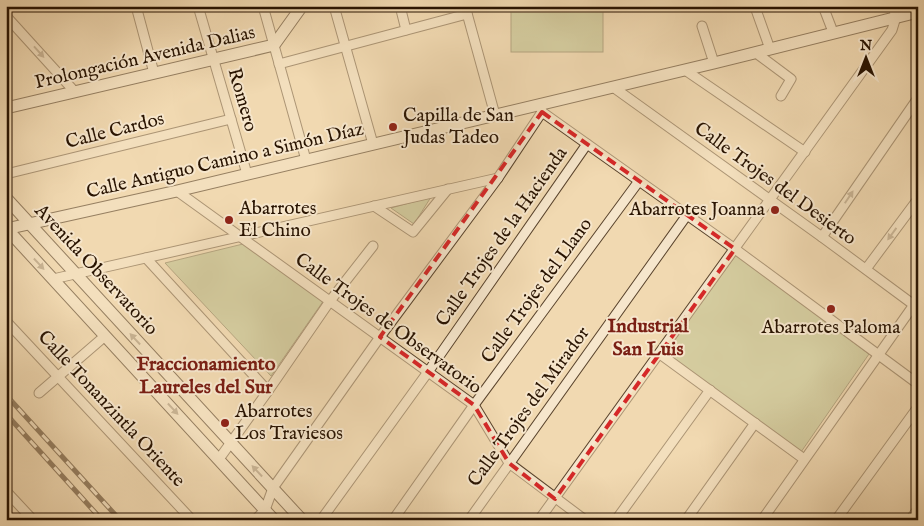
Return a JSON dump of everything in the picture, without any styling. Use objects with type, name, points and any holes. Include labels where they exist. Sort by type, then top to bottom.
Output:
[{"type":"street","points":[[136,6],[154,73]]},
{"type":"street","name":"Romero","points":[[198,6],[247,174]]},
{"type":"street","points":[[263,6],[306,160]]},
{"type":"street","name":"Prolongación Avenida Dalias","points":[[7,107],[274,45],[302,6]]},
{"type":"street","points":[[334,6],[374,144]]},
{"type":"street","points":[[400,6],[406,30]]},
{"type":"street","points":[[823,6],[833,32]]},
{"type":"street","points":[[755,7],[770,49]]},
{"type":"street","points":[[279,64],[406,30],[466,10],[495,115]]},
{"type":"street","points":[[539,520],[806,152],[892,30],[895,12]]},
{"type":"street","name":"Calle Antiguo Camino a Simón Díaz","points":[[7,229],[177,191],[495,115],[541,108],[613,87],[756,53],[833,32],[895,12],[916,14]]},
{"type":"street","points":[[6,16],[75,92]]},
{"type":"street","points":[[702,26],[714,63]]},
{"type":"street","points":[[756,53],[790,80],[781,96]]},
{"type":"street","points":[[685,70],[806,152]]},
{"type":"street","name":"Calle Trojes del Desierto","points":[[613,87],[916,304]]},
{"type":"street","points":[[822,237],[918,98]]},
{"type":"street","points":[[255,520],[265,510],[273,488],[380,337],[498,178],[541,108],[587,144],[735,249],[918,384]]},
{"type":"street","name":"Calle Cardos","points":[[6,174],[231,119]]},
{"type":"street","name":"Calle Trojes de la Hacienda","points":[[321,520],[428,372],[587,144]]},
{"type":"street","points":[[53,279],[498,178]]},
{"type":"street","name":"Calle Trojes del Llano","points":[[392,520],[474,404],[638,181]]},
{"type":"street","points":[[374,206],[413,232],[448,189]]},
{"type":"street","name":"Calle Trojes de Observatorio","points":[[177,191],[474,404],[509,464],[584,520]]},
{"type":"street","name":"Avenida Observatorio","points":[[6,198],[302,520]]},
{"type":"street","points":[[866,269],[918,198]]},
{"type":"street","name":"Calle Trojes del Mirador","points":[[468,520],[687,215]]},
{"type":"street","name":"Avenida Observatorio","points":[[7,229],[274,520]]},
{"type":"street","points":[[219,459],[330,301],[373,246]]},
{"type":"street","points":[[146,258],[268,391]]},
{"type":"street","points":[[762,520],[916,304]]},
{"type":"street","name":"Calle Tonanzintla Oriente","points":[[6,321],[192,520]]},
{"type":"street","points":[[39,393],[105,336]]},
{"type":"street","points":[[660,354],[804,459]]},
{"type":"street","points":[[616,520],[710,390]]},
{"type":"street","points":[[836,520],[918,407]]},
{"type":"street","points":[[686,520],[755,423]]},
{"type":"street","points":[[6,491],[33,520]]},
{"type":"street","points":[[910,520],[918,509]]},
{"type":"highlighted area","points":[[542,112],[735,249],[555,499],[509,463],[474,405],[380,337]]},
{"type":"green space","points":[[511,6],[603,6],[603,52],[511,52]]},
{"type":"green space","points":[[431,197],[414,224],[391,208]]},
{"type":"green space","points":[[243,244],[324,300],[271,376],[165,263]]},
{"type":"green space","points":[[736,255],[869,354],[801,452],[665,353]]},
{"type":"railway","points":[[6,395],[120,520]]},
{"type":"railway","points":[[6,414],[102,520]]},
{"type":"place","name":"Capilla de San Judas Tadeo","points":[[393,127]]},
{"type":"place","name":"Abarrotes Joanna","points":[[775,210]]},
{"type":"place","name":"Abarrotes El Chino","points":[[229,220]]},
{"type":"place","name":"Abarrotes Paloma","points":[[831,309]]},
{"type":"place","name":"Abarrotes Los Traviesos","points":[[225,423]]},
{"type":"district","name":"Industrial San Luis","points":[[648,338]]},
{"type":"district","name":"Fraccionamiento Laureles del Sur","points":[[206,376]]}]
